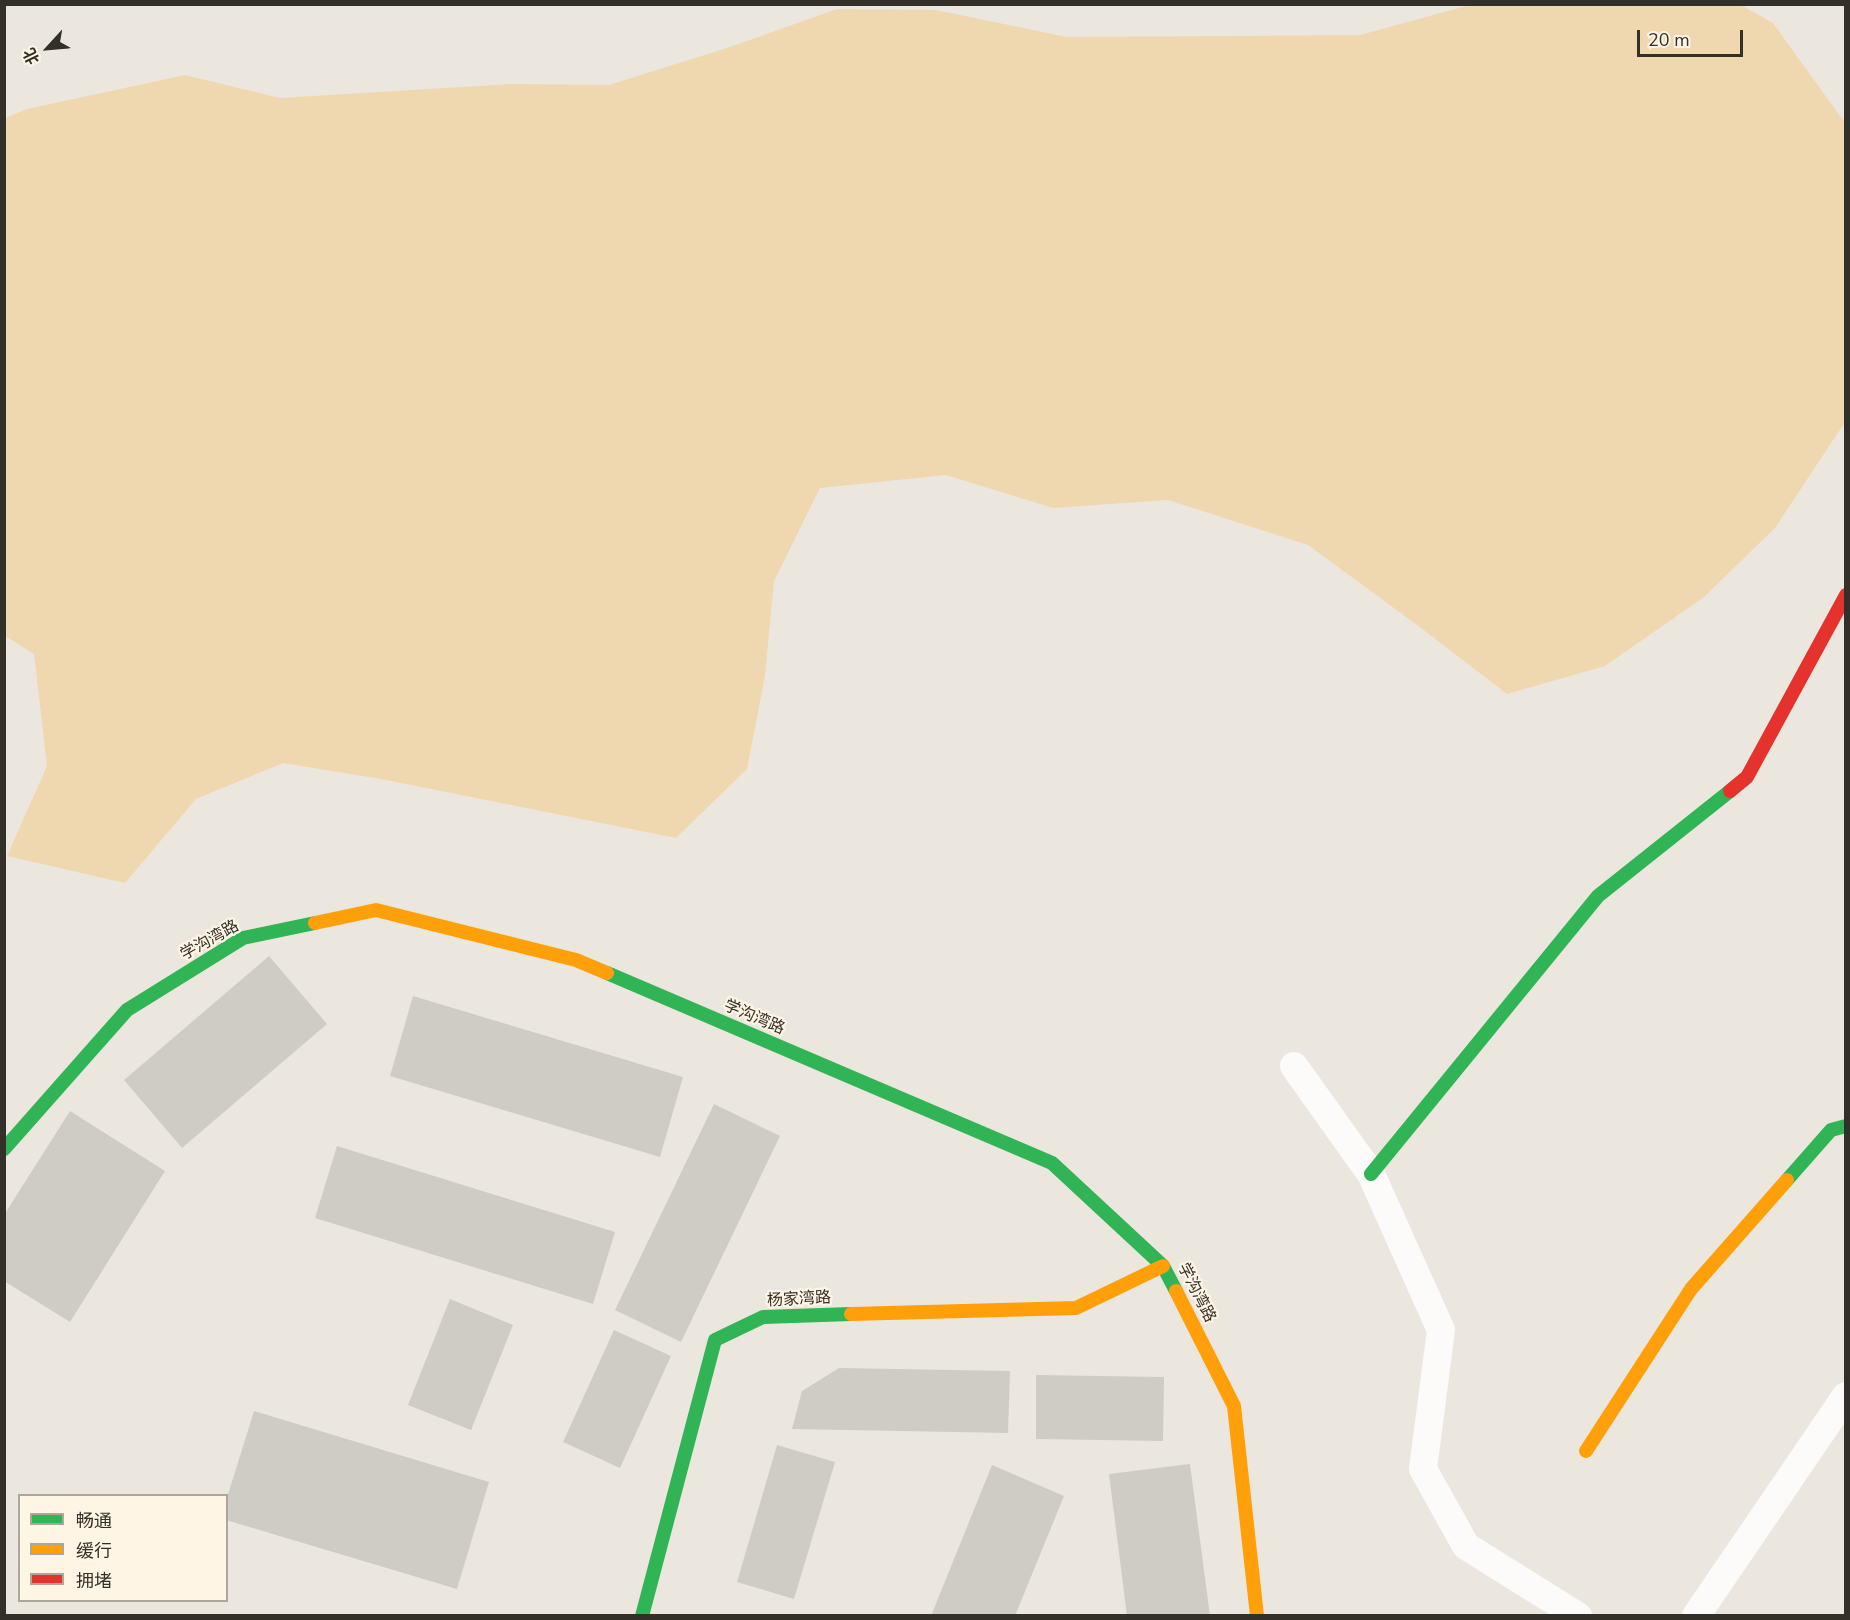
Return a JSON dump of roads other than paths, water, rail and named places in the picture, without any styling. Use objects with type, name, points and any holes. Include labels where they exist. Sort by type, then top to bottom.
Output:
[{"type":"street","points":[[1371,1174],[1598,896],[1747,777],[1845,595]]},
{"type":"street","name":"学沟湾路","points":[[4,1149],[127,1010],[243,938],[376,910],[576,960],[1052,1163],[1163,1266],[1234,1406],[1257,1616]]},
{"type":"street","points":[[1294,1066],[1371,1174],[1441,1330],[1423,1469],[1466,1546],[1578,1616]]},
{"type":"street","points":[[1586,1451],[1691,1288],[1831,1130],[1845,1126]]},
{"type":"street","name":"杨家湾路","points":[[642,1616],[716,1340],[763,1317],[1076,1308],[1163,1266]]},
{"type":"street","points":[[1696,1616],[1845,1396]]}]
